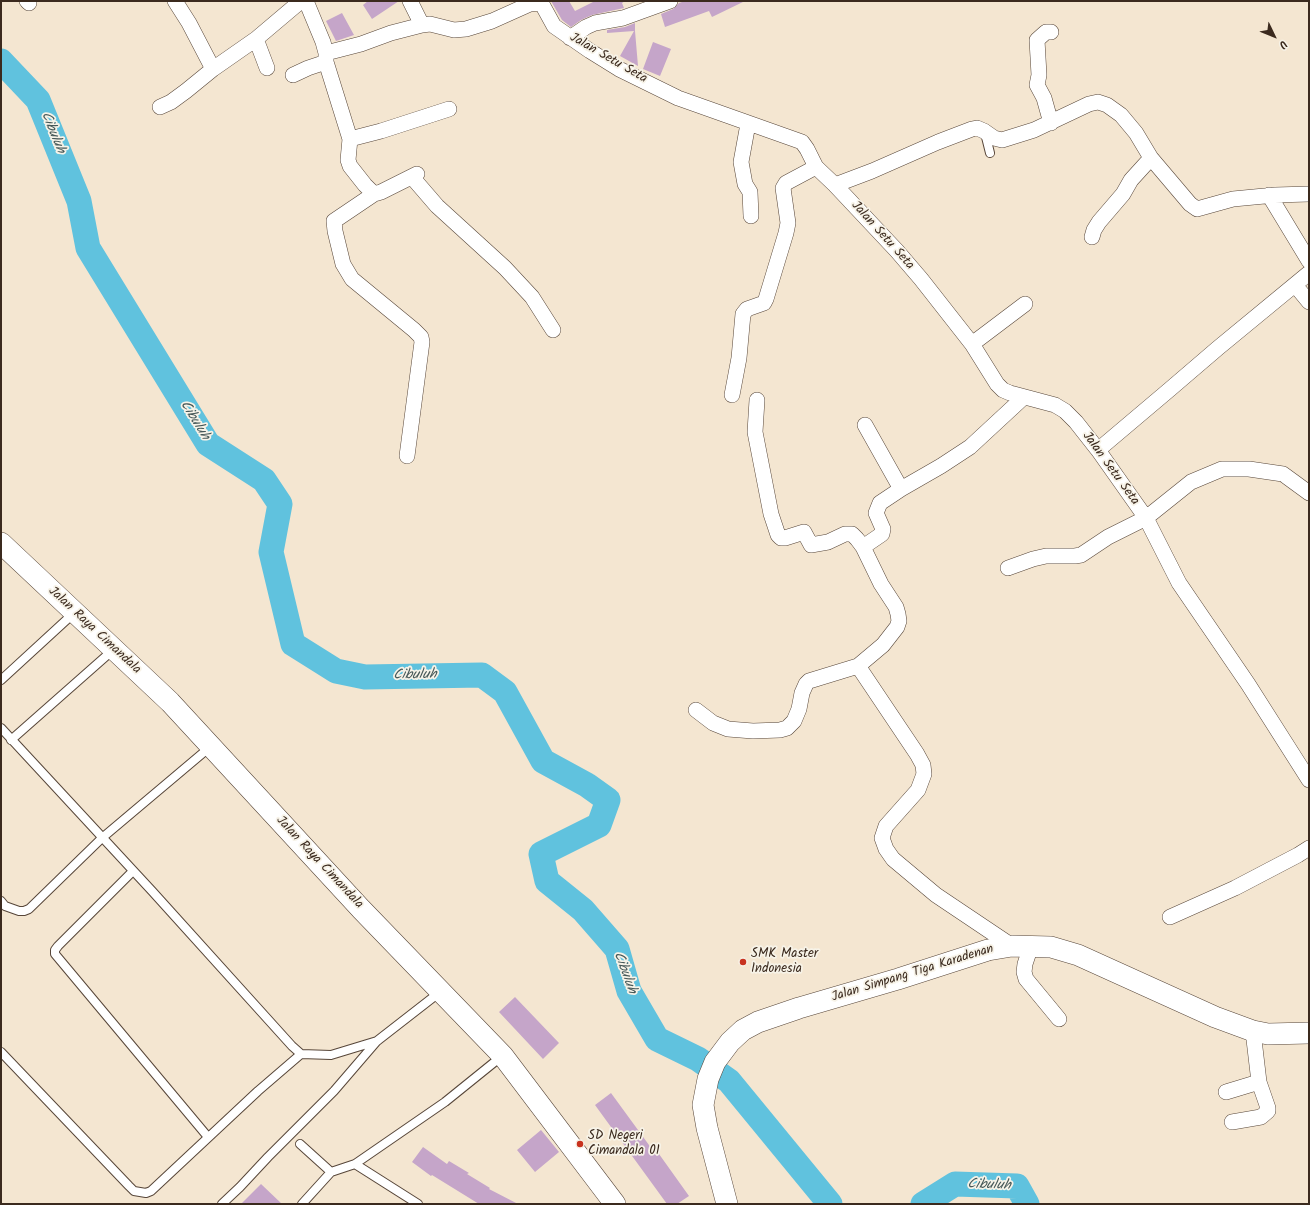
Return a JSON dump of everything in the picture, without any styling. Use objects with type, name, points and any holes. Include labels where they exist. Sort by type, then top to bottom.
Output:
[{"type":"street","points":[[175,1],[189,23],[213,69]]},
{"type":"street","points":[[160,107],[178,97],[213,69],[256,39],[301,1]]},
{"type":"street","points":[[306,1],[323,42],[350,139],[348,154],[350,166],[374,194]]},
{"type":"street","points":[[410,1],[422,25]]},
{"type":"street","points":[[570,38],[586,27],[596,23],[623,18],[670,1]]},
{"type":"street","name":"Jalan Setu Seta","points":[[293,75],[326,57],[391,33],[430,24],[454,30],[466,29],[492,21],[530,4],[539,3],[543,6],[554,26],[619,69],[678,98],[802,142],[816,166],[907,263],[972,344],[997,384],[1003,390],[1010,393],[1055,405],[1065,411],[1076,422],[1098,450],[1146,518],[1179,583],[1248,684],[1309,780]]},
{"type":"street","points":[[1051,32],[1043,34],[1037,40],[1039,75],[1037,85],[1044,98],[1051,122]]},
{"type":"street","points":[[256,39],[267,68]]},
{"type":"street","points":[[835,185],[972,129],[977,128],[994,138],[1002,140],[1034,130],[1089,104],[1098,102],[1107,105],[1121,115],[1136,133],[1151,158],[1190,204],[1197,209],[1232,199],[1272,195],[1309,194]]},
{"type":"street","points":[[350,139],[381,131],[449,109]]},
{"type":"street","points":[[748,124],[741,162],[744,184],[750,192],[751,216]]},
{"type":"street","points":[[1092,236],[1098,222],[1123,194],[1131,180],[1151,158]]},
{"type":"street","points":[[732,395],[739,358],[743,314],[747,310],[764,304],[786,233],[788,223],[783,188],[786,183],[816,166]]},
{"type":"street","points":[[407,456],[422,342],[421,337],[352,278],[343,264],[334,221],[374,194],[414,176],[437,206],[500,263],[519,283],[532,298],[553,330]]},
{"type":"street","points":[[1272,195],[1307,244]]},
{"type":"street","points":[[1272,195],[1309,261]]},
{"type":"street","points":[[1098,450],[1309,273]]},
{"type":"street","points":[[1295,285],[1309,302]]},
{"type":"street","points":[[972,344],[1025,304]]},
{"type":"street","points":[[863,547],[882,534],[883,529],[876,513],[880,503],[970,447],[1024,396]]},
{"type":"street","points":[[696,710],[717,725],[728,729],[753,731],[780,730],[787,728],[794,721],[806,684],[810,681],[858,666],[883,645],[897,627],[899,621],[896,607],[878,580],[863,547],[852,534],[845,534],[828,542],[811,545],[804,532],[785,538],[781,538],[778,535],[771,514],[755,432],[756,400]]},
{"type":"street","points":[[865,425],[901,489]]},
{"type":"street","points":[[1008,568],[1046,556],[1081,555],[1108,538],[1146,518],[1191,482],[1222,469],[1249,469],[1283,474],[1309,494]]},
{"type":"street","name":"Jalan Raya Cimandala","points":[[1,543],[170,702],[361,909],[503,1056],[615,1204]]},
{"type":"street","points":[[858,666],[923,765],[924,774],[918,790],[886,826],[882,838],[886,849],[893,859],[936,895],[1021,946],[1025,964],[1024,972],[1026,979],[1060,1019]]},
{"type":"street","points":[[1170,917],[1235,888],[1309,848]]},
{"type":"street","name":"Jalan Simpang Tiga Karadenan","points":[[727,1204],[707,1128],[703,1105],[711,1070],[730,1042],[743,1030],[758,1022],[981,952],[1021,946],[1051,947],[1078,954],[1215,1017],[1253,1031],[1268,1034],[1309,1033]]},
{"type":"street","points":[[1232,1122],[1261,1117],[1268,1112],[1259,1082],[1253,1031]]},
{"type":"street","points":[[1226,1092],[1259,1082]]},
{"type":"lane","points":[[984,131],[990,153]]},
{"type":"lane","points":[[1,680],[75,612]]},
{"type":"lane","points":[[11,740],[114,650]]},
{"type":"lane","points":[[1,728],[152,890],[292,1046],[301,1054],[331,1055],[377,1041]]},
{"type":"lane","points":[[2,905],[19,911],[29,909],[102,838],[211,746]]},
{"type":"lane","points":[[133,871],[58,946],[55,950],[55,954],[208,1137]]},
{"type":"lane","points":[[222,1204],[334,1091],[377,1041],[440,991]]},
{"type":"lane","points":[[1,1052],[134,1191],[146,1193],[151,1191],[258,1091],[301,1054]]},
{"type":"lane","points":[[302,1204],[331,1172],[356,1164],[436,1109],[503,1056]]},
{"type":"lane","points":[[300,1144],[331,1172]]},
{"type":"lane","points":[[356,1164],[418,1204]]},
{"type":"building","points":[[368,1],[399,1],[372,19],[363,5]]},
{"type":"building","points":[[551,1],[569,1],[575,11],[595,1],[625,1],[622,3],[624,8],[592,15],[571,27],[562,20]]},
{"type":"building","points":[[685,1],[745,1],[712,17],[709,11],[665,27],[661,14],[673,9],[679,3]]},
{"type":"building","points":[[342,13],[354,35],[336,41],[326,21]]},
{"type":"building","points":[[635,23],[638,66],[620,56],[634,31],[607,33],[607,30],[625,27]]},
{"type":"building","points":[[653,42],[671,49],[660,76],[643,69]]},
{"type":"building","points":[[515,997],[559,1043],[543,1059],[499,1012]]},
{"type":"building","points":[[611,1093],[657,1156],[659,1154],[689,1196],[677,1204],[667,1204],[595,1105]]},
{"type":"building","points":[[541,1130],[559,1152],[535,1172],[517,1150]]},
{"type":"building","points":[[423,1147],[447,1164],[449,1161],[469,1173],[467,1174],[490,1188],[489,1189],[518,1204],[479,1204],[432,1175],[431,1176],[412,1162]]},
{"type":"building","points":[[261,1184],[282,1204],[241,1204]]},
{"type":"waterway","name":"Cibuluh","points":[[1,61],[38,100],[79,201],[88,248],[208,444],[264,480],[280,504],[271,552],[293,644],[336,671],[365,677],[482,675],[505,692],[543,761],[587,785],[608,800],[599,825],[541,854],[547,881],[583,910],[617,949],[629,991],[657,1039],[698,1059],[729,1081],[830,1204]]},
{"type":"waterway","name":"Cibuluh","points":[[923,1204],[955,1184],[1017,1186],[1027,1204]]},
{"type":"place","name":"SMK Master Indonesia","points":[[743,962]]},
{"type":"place","name":"SD Negeri Cimandala 01","points":[[580,1144]]}]
